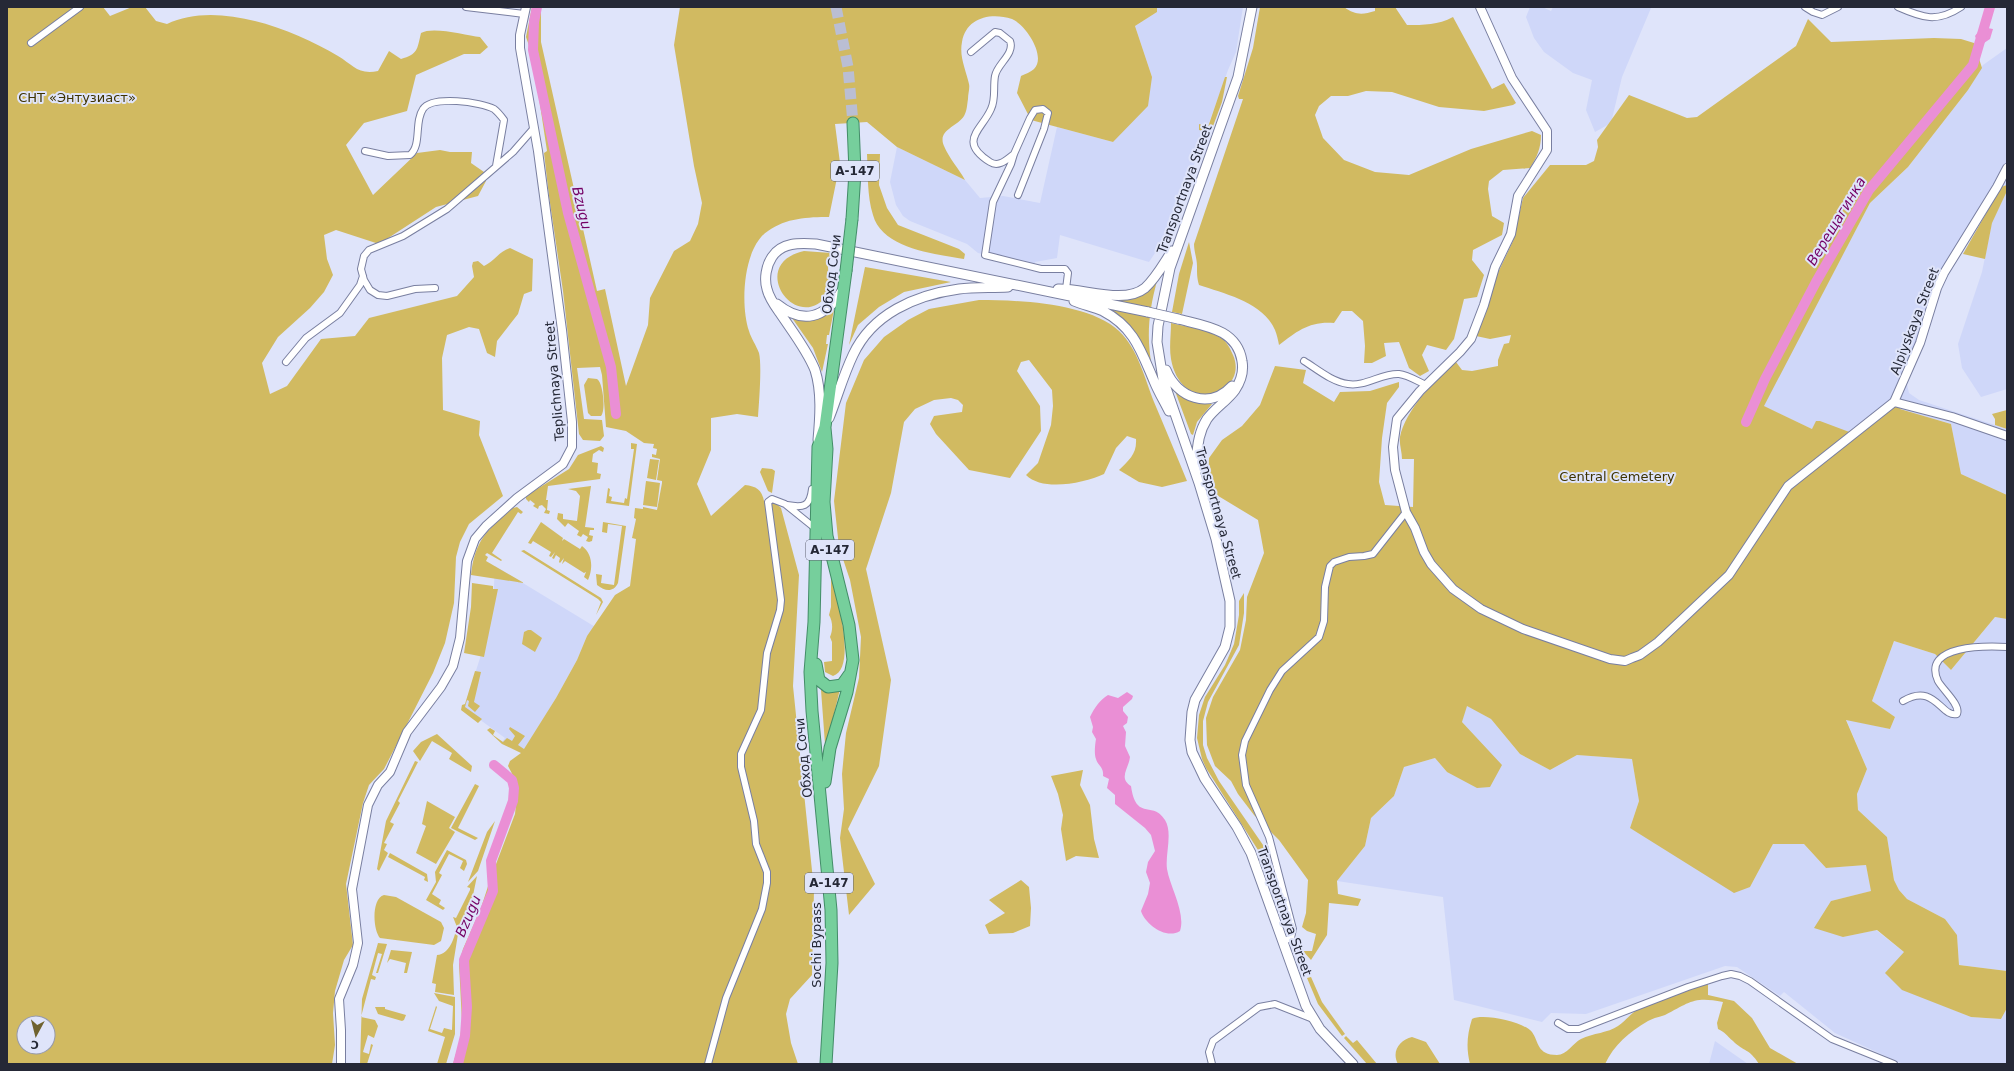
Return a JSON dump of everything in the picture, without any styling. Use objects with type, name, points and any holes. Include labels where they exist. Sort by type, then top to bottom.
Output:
[{"type":"highway","name":"Обход Сочи","points":[[822,803],[811,680],[814,622],[818,447],[825,427],[852,219],[855,172],[853,123]]},
{"type":"highway","name":"Обход Сочи","points":[[822,803],[827,761],[847,692],[851,671],[852,648],[850,625],[827,536],[824,502],[827,449],[825,427]]},
{"type":"highway","name":"А-147","points":[[814,622],[816,673],[819,680],[828,687],[842,685],[846,681],[851,671]]},
{"type":"highway","name":"Sochi Bypass","points":[[822,803],[831,910],[832,963],[826,1064]]},
{"type":"main road","name":"Transportnaya Street","points":[[1252,7],[1238,77],[1180,240],[1163,299],[1157,342],[1163,379],[1197,477],[1223,568],[1230,601],[1231,615],[1225,647],[1195,700],[1192,712],[1190,740],[1192,752],[1205,779],[1237,827],[1251,852],[1284,941],[1300,991],[1313,1019],[1353,1064]]},
{"type":"main road","points":[[1044,291],[1066,289],[1116,295],[1128,295],[1137,292],[1145,288],[1156,275],[1180,240]]},
{"type":"main road","name":"А-147","points":[[818,447],[820,395],[815,370],[799,341],[771,299],[767,290],[765,276],[769,262],[776,252],[788,245],[799,243],[816,244],[1044,291]]},
{"type":"main road","name":"А-147","points":[[825,427],[853,355],[871,329],[885,316],[898,307],[937,293],[960,288],[1021,286]]},
{"type":"main road","name":"А-147","points":[[771,299],[784,310],[795,314],[811,316],[824,312],[835,302],[843,290]]},
{"type":"main road","points":[[1044,291],[1178,319],[1222,332],[1234,341],[1241,354],[1243,371],[1238,385],[1207,420],[1201,432],[1198,452],[1197,477]]},
{"type":"main road","points":[[1044,291],[1102,311],[1125,327],[1138,342],[1154,382],[1182,433]]},
{"type":"main road","points":[[1157,342],[1166,370],[1174,385],[1184,394],[1199,398],[1216,397],[1232,387],[1239,372],[1241,354]]},
{"type":"street","points":[[31,43],[80,7]]},
{"type":"street","points":[[466,7],[525,11]]},
{"type":"street","points":[[1480,7],[1512,78],[1547,130],[1547,150],[1518,196],[1511,234],[1495,267],[1484,305],[1471,339],[1400,413],[1394,431],[1393,447],[1395,470],[1406,512],[1431,564],[1454,589],[1471,603],[1495,616],[1550,640],[1610,659],[1624,661],[1640,655],[1658,642],[1721,584],[1729,575],[1788,486],[1894,402],[1952,417],[2007,436]]},
{"type":"street","points":[[1805,7],[1822,15],[1838,7]]},
{"type":"street","points":[[1898,7],[1913,14],[1933,18],[1940,18],[1961,7]]},
{"type":"street","name":"Teplichnaya Street","points":[[341,1064],[339,999],[357,953],[358,943],[352,889],[368,805],[378,784],[390,772],[407,732],[441,687],[453,666],[460,638],[468,556],[475,540],[486,526],[517,498],[563,464],[572,447],[572,422],[562,330],[534,128],[520,48],[520,35],[525,11]]},
{"type":"street","points":[[971,52],[995,32],[1000,32],[1007,37],[1012,45],[1011,50],[996,74],[992,107],[976,130],[974,142],[975,147],[993,164],[1003,162],[1014,154]]},
{"type":"street","points":[[365,151],[388,156],[410,155],[415,149],[420,115],[427,104],[435,101],[462,102],[492,108],[504,120],[496,166]]},
{"type":"street","points":[[1018,195],[1048,116],[1047,111],[1038,108],[1032,113],[1014,154],[1012,164],[993,202],[985,255],[1041,269],[1065,269],[1068,272],[1066,289]]},
{"type":"street","points":[[435,288],[415,289],[386,296],[378,295],[370,290],[363,276],[362,262],[369,250],[403,236],[434,219],[468,193],[513,152],[534,128]]},
{"type":"street","name":"Alpiyskaya Street","points":[[1894,402],[1920,343],[1937,288],[2007,168]]},
{"type":"street","points":[[286,362],[306,338],[340,313],[360,285],[363,276]]},
{"type":"street","points":[[1304,360],[1323,373],[1347,384],[1356,384],[1387,375],[1399,374],[1426,385]]},
{"type":"street","points":[[785,504],[795,506],[806,505],[811,498],[813,485],[817,475]]},
{"type":"street","points":[[708,1064],[726,998],[762,909],[767,883],[766,872],[756,844],[754,821],[740,760],[743,747],[761,710],[767,653],[780,605],[771,519],[768,504],[770,500],[779,501],[785,504],[816,529]]},
{"type":"street","points":[[1284,941],[1291,938],[1293,929],[1269,837],[1246,785],[1243,751],[1249,732],[1280,674],[1318,637],[1324,621],[1325,587],[1330,566],[1334,562],[1349,557],[1373,554],[1406,512]]},
{"type":"street","points":[[1903,701],[1914,696],[1929,696],[1951,714],[1957,714],[1957,707],[1942,688],[1936,676],[1935,671],[1939,661],[1956,649],[1964,647],[2007,647]]},
{"type":"street","points":[[1558,1024],[1568,1029],[1579,1029],[1688,987],[1731,974],[1740,976],[1750,981],[1832,1038],[1894,1064]]},
{"type":"street","points":[[1212,1064],[1209,1052],[1213,1042],[1259,1007],[1275,1004],[1313,1019]]},
{"type":"shaded area","points":[[1157,7],[1243,7],[1236,52],[1228,70],[1171,229],[1149,262],[1060,235],[1057,258],[1035,262],[1034,267],[978,253],[967,244],[910,221],[903,216],[896,205],[890,182],[897,147],[965,180],[980,198],[1003,196],[1040,203],[1057,127],[1113,142],[1152,77],[1135,26],[1157,12]]},
{"type":"shaded area","points":[[1530,7],[1542,7],[1551,11],[1553,7],[1651,8],[1622,77],[1611,123],[1595,132],[1586,110],[1592,80],[1573,73],[1544,52],[1534,38],[1526,17]]},
{"type":"shaded area","points":[[1982,27],[1993,29],[1990,39],[1984,43],[1977,41],[1975,36]]},
{"type":"shaded area","points":[[2007,48],[2007,185],[1998,188],[1942,278],[1906,380],[1909,393],[1919,400],[2007,429],[2007,495],[1961,474],[1951,424],[1900,409],[1901,402],[1852,433],[1812,429],[1763,406],[1870,203],[1908,167],[1968,90],[1983,65]]},
{"type":"shaded area","points":[[2007,191],[2007,389],[1981,397],[1962,368],[1958,344],[1982,272],[1992,222]]},
{"type":"shaded area","points":[[495,566],[597,628],[587,636],[577,660],[556,698],[522,753],[502,742],[505,738],[464,708],[480,658],[493,604]]},
{"type":"shaded area","points":[[1995,617],[2007,619],[2007,971],[1959,965],[1957,935],[1945,919],[1907,899],[1899,890],[1894,880],[1887,837],[1858,810],[1857,794],[1867,769],[1846,719],[1890,729],[1895,717],[1872,701],[1894,641],[1935,654],[1951,670]]},
{"type":"shaded area","points":[[1127,692],[1133,696],[1132,699],[1123,707],[1123,711],[1128,717],[1127,723],[1123,726],[1126,732],[1125,746],[1130,757],[1125,773],[1125,780],[1131,786],[1133,797],[1137,804],[1145,809],[1155,811],[1160,814],[1167,825],[1169,837],[1167,869],[1181,916],[1180,931],[1169,934],[1151,925],[1143,916],[1141,911],[1148,894],[1150,883],[1146,872],[1148,862],[1155,851],[1151,835],[1145,828],[1115,804],[1115,795],[1107,788],[1109,779],[1103,776],[1103,771],[1095,757],[1096,739],[1092,732],[1093,727],[1090,717],[1095,707],[1105,697],[1108,695],[1118,698]]},
{"type":"shaded area","points":[[1466,705],[1491,719],[1520,754],[1550,770],[1577,755],[1632,759],[1639,801],[1630,828],[1750,887],[1773,844],[1804,844],[1826,868],[1866,865],[1872,891],[1831,901],[1843,937],[1876,930],[1904,952],[1939,1004],[1971,1017],[2001,1019],[2007,1008],[2007,1064],[1903,1064],[1835,1033],[1784,992],[1780,996],[1737,967],[1725,966],[1586,1014],[1551,1013],[1542,1022],[1454,1000],[1443,897],[1337,881],[1365,846],[1371,818],[1394,796],[1404,767],[1435,758],[1447,772],[1480,742],[1462,722]]},
{"type":"shaded area","points":[[1715,1041],[1748,1064],[1709,1064]]},
{"type":"green space","name":"СНТ «Энтузиаст»","points":[[7,7],[103,7],[110,16],[132,7],[145,7],[156,21],[167,24],[186,17],[208,15],[230,16],[253,20],[298,36],[338,56],[365,72],[378,71],[389,51],[401,59],[414,53],[421,33],[426,31],[433,30],[480,37],[488,47],[480,54],[464,54],[416,75],[407,111],[364,123],[346,145],[373,195],[417,153],[440,150],[450,152],[472,152],[471,163],[484,172],[486,181],[478,196],[436,207],[379,244],[336,230],[324,235],[327,259],[333,275],[324,292],[310,308],[278,337],[262,363],[270,394],[287,386],[321,339],[355,336],[369,318],[457,296],[474,277],[472,266],[473,262],[478,261],[484,266],[502,252],[510,248],[533,259],[532,291],[524,294],[518,314],[497,341],[495,357],[487,353],[479,329],[469,327],[447,335],[442,358],[443,410],[480,421],[479,435],[503,496],[469,524],[460,542],[456,557],[454,603],[445,643],[433,673],[400,738],[384,769],[369,785],[363,803],[346,884],[353,945],[344,960],[335,991],[333,1013],[335,1045],[332,1064],[7,1064]]},
{"type":"green space","points":[[532,7],[541,7],[541,42],[597,291],[605,289],[626,386],[648,325],[650,298],[674,251],[690,241],[698,224],[702,203],[694,166],[674,45],[680,7],[1157,7],[1157,12],[1135,26],[1152,77],[1148,106],[1113,142],[1031,120],[1017,93],[1021,76],[1033,70],[1037,63],[1038,56],[1033,41],[1023,27],[1012,19],[995,16],[980,19],[968,27],[964,34],[961,48],[969,86],[966,112],[961,120],[945,132],[943,136],[944,146],[965,180],[897,147],[867,122],[835,124],[840,163],[829,217],[797,219],[782,223],[768,231],[760,239],[753,250],[744,292],[746,320],[760,359],[758,417],[737,414],[711,418],[711,450],[697,484],[711,516],[745,485],[758,489],[762,494],[764,501],[775,502],[781,508],[799,575],[793,686],[814,890],[812,975],[790,999],[786,1014],[791,1043],[798,1064],[453,1064],[460,1040],[462,1022],[459,964],[463,949],[481,908],[515,814],[518,785],[508,766],[510,761],[521,753],[502,744],[487,730],[490,728],[495,731],[493,735],[503,742],[507,738],[512,741],[515,736],[509,729],[510,727],[525,736],[518,745],[524,749],[556,698],[577,660],[587,636],[615,595],[630,586],[636,539],[632,538],[636,519],[634,518],[635,508],[643,509],[643,507],[657,510],[662,483],[662,481],[657,480],[660,459],[652,457],[652,454],[656,455],[657,449],[653,448],[654,444],[644,443],[626,431],[606,427],[600,367],[577,368],[584,419],[602,420],[604,436],[600,441],[583,440],[579,434],[563,291],[544,153],[547,151],[539,98],[540,77],[526,37]]},
{"type":"green space","points":[[1260,7],[1344,7],[1352,12],[1362,14],[1375,11],[1375,7],[1395,7],[1407,25],[1425,25],[1447,20],[1453,17],[1492,89],[1504,83],[1516,103],[1513,105],[1484,111],[1439,107],[1392,92],[1366,91],[1348,96],[1331,96],[1319,106],[1315,115],[1323,138],[1344,160],[1375,172],[1409,175],[1471,149],[1532,131],[1541,135],[1538,152],[1530,168],[1503,170],[1489,181],[1488,189],[1492,216],[1504,223],[1502,235],[1473,250],[1472,260],[1484,275],[1477,297],[1464,299],[1454,339],[1446,350],[1427,345],[1422,355],[1429,371],[1420,376],[1409,368],[1399,342],[1384,343],[1386,356],[1372,363],[1364,363],[1365,346],[1363,321],[1352,311],[1342,311],[1334,323],[1311,325],[1304,328],[1279,345],[1275,330],[1262,312],[1242,300],[1199,285],[1194,244],[1243,99],[1239,99],[1238,96],[1253,48]]},
{"type":"green space","name":"Central Cemetery","points":[[1808,19],[1831,42],[1934,38],[1961,39],[1974,43],[1982,68],[1968,90],[1908,167],[1870,203],[1764,406],[1812,429],[1816,421],[1820,421],[1852,433],[1901,401],[1900,409],[1951,424],[1961,474],[2007,495],[2007,619],[1995,617],[1951,670],[1935,654],[1894,641],[1872,701],[1895,717],[1890,729],[1846,720],[1867,769],[1857,794],[1858,810],[1887,837],[1894,880],[1899,890],[1907,899],[1945,919],[1957,935],[1959,965],[2007,971],[2007,1008],[2001,1019],[1971,1017],[1902,990],[1885,973],[1904,952],[1877,930],[1843,937],[1814,928],[1831,901],[1871,891],[1866,865],[1826,868],[1804,844],[1773,844],[1750,887],[1734,893],[1630,828],[1639,801],[1632,759],[1577,755],[1550,770],[1520,754],[1491,719],[1467,706],[1462,722],[1502,765],[1490,787],[1477,788],[1447,772],[1435,758],[1404,767],[1394,796],[1371,818],[1365,846],[1337,881],[1338,894],[1361,899],[1358,906],[1329,903],[1327,935],[1311,960],[1303,951],[1312,951],[1316,934],[1307,931],[1302,927],[1306,913],[1308,880],[1279,840],[1254,815],[1238,794],[1231,781],[1215,766],[1207,745],[1206,718],[1213,697],[1240,650],[1246,620],[1247,597],[1264,553],[1258,520],[1215,494],[1208,477],[1209,458],[1222,440],[1242,426],[1260,405],[1275,366],[1306,370],[1303,383],[1334,402],[1340,392],[1370,391],[1399,382],[1399,387],[1387,403],[1382,438],[1379,482],[1385,505],[1413,507],[1414,459],[1402,459],[1400,437],[1403,427],[1422,396],[1456,362],[1462,370],[1472,371],[1498,366],[1498,360],[1504,344],[1509,343],[1511,335],[1490,339],[1476,336],[1495,279],[1513,241],[1523,198],[1550,165],[1586,165],[1594,161],[1598,147],[1597,140],[1629,95],[1687,118],[1697,117],[1796,46]]},
{"type":"green space","points":[[1225,77],[1227,77],[1222,102],[1212,129],[1208,132],[1199,130],[1199,124],[1208,127]]},
{"type":"green space","points":[[867,154],[880,154],[879,185],[887,208],[898,225],[959,249],[965,254],[964,259],[911,248],[898,243],[887,236],[878,226],[873,215],[868,185]]},
{"type":"green space","points":[[2007,185],[2007,191],[1992,223],[1985,259],[1963,254],[2001,187]]},
{"type":"green space","points":[[1189,242],[1193,263],[1182,314],[1172,312],[1179,274]]},
{"type":"green space","points":[[804,251],[831,253],[828,266],[829,293],[817,305],[804,307],[792,303],[783,294],[778,282],[779,269],[787,258]]},
{"type":"green space","points":[[865,267],[951,282],[904,292],[879,307],[858,325],[849,345]]},
{"type":"green space","points":[[1157,281],[1149,324],[1149,345],[1152,367],[1138,340],[1128,325],[1113,312],[1103,306],[1116,310],[1117,298]]},
{"type":"green space","points":[[979,300],[1033,302],[1072,309],[1090,314],[1119,331],[1126,338],[1136,355],[1187,481],[1162,487],[1139,482],[1119,470],[1132,456],[1135,449],[1136,439],[1127,436],[1116,448],[1104,474],[1075,483],[1053,485],[1033,480],[1026,475],[1038,463],[1051,425],[1053,406],[1052,390],[1029,360],[1021,362],[1017,371],[1040,406],[1041,431],[1010,478],[969,470],[936,434],[930,424],[934,416],[962,412],[963,405],[958,400],[951,398],[934,400],[915,409],[904,422],[891,493],[866,569],[891,680],[879,766],[848,829],[875,884],[849,915],[840,838],[844,809],[842,774],[846,733],[859,678],[861,637],[850,580],[839,547],[834,501],[846,403],[864,360],[884,337],[908,320],[929,309]]},
{"type":"green space","points":[[832,308],[834,310],[829,335],[827,335],[826,344],[828,344],[822,372],[813,348],[792,318]]},
{"type":"green space","points":[[1171,323],[1210,332],[1227,343],[1233,355],[1236,369],[1232,380],[1224,389],[1212,394],[1200,394],[1188,389],[1178,378],[1170,354]]},
{"type":"green space","points":[[588,378],[597,379],[601,385],[604,403],[603,413],[601,416],[591,416],[588,413],[584,385]]},
{"type":"green space","points":[[1175,391],[1190,400],[1212,404],[1197,422],[1193,435],[1191,434]]},
{"type":"green space","points":[[2007,410],[2007,429],[1995,425],[1995,419],[1992,414]]},
{"type":"green space","points":[[631,443],[637,444],[629,506],[606,503],[608,488],[610,489],[609,496],[612,497],[611,501],[624,503],[625,498],[627,499],[634,449],[631,449]]},
{"type":"green space","points":[[601,446],[604,448],[603,452],[599,450],[593,454],[592,462],[598,463],[597,473],[601,474],[600,479],[548,486],[546,500],[548,500],[547,510],[550,511],[549,514],[544,513],[546,509],[542,505],[539,506],[538,509],[533,506],[535,504],[526,499],[526,496],[569,469],[578,455]]},
{"type":"green space","points":[[650,459],[659,460],[656,480],[647,478]]},
{"type":"green space","points":[[762,468],[772,469],[775,471],[772,493],[768,491],[760,472]]},
{"type":"green space","points":[[646,481],[660,483],[657,507],[643,505]]},
{"type":"green space","points":[[591,486],[585,527],[594,528],[594,530],[590,530],[589,535],[593,536],[592,541],[589,542],[586,541],[588,537],[583,534],[581,537],[577,535],[579,531],[568,523],[565,527],[557,519],[558,513],[563,514],[563,519],[577,521],[580,496],[576,491],[568,489]]},
{"type":"green space","points":[[517,507],[523,512],[521,514],[518,512],[492,553],[502,560],[501,561],[487,553],[485,555],[488,557],[486,561],[524,583],[471,575],[479,544],[496,523],[513,508]]},
{"type":"green space","points":[[541,522],[563,538],[562,541],[564,539],[580,549],[582,546],[586,549],[591,562],[591,571],[588,580],[584,577],[586,572],[584,573],[565,561],[562,564],[564,558],[560,563],[560,558],[556,555],[554,559],[552,558],[555,552],[551,557],[549,556],[551,552],[533,541],[531,544],[528,543]]},
{"type":"green space","points":[[603,522],[626,526],[618,583],[611,590],[603,589],[597,585],[596,574],[602,575],[601,583],[614,585],[622,526],[608,524],[607,533],[602,532]]},
{"type":"green space","points":[[524,550],[601,598],[603,602],[596,615],[601,602],[598,599],[521,551]]},
{"type":"green space","points":[[831,573],[837,596],[845,645],[844,659],[840,670],[833,676],[825,672],[824,662],[832,661],[832,642],[830,637],[832,626],[829,615],[831,607]]},
{"type":"green space","points":[[472,583],[493,586],[493,589],[498,589],[484,657],[464,653],[471,607]]},
{"type":"green space","points":[[1244,593],[1244,613],[1239,645],[1208,702],[1203,721],[1203,745],[1207,758],[1219,781],[1263,845],[1267,864],[1288,927],[1258,850],[1206,768],[1202,759],[1197,738],[1199,715],[1205,697],[1225,665],[1234,644],[1239,615],[1239,601]]},
{"type":"green space","points":[[531,630],[542,638],[535,652],[522,644],[524,632]]},
{"type":"green space","points":[[475,671],[481,672],[474,702],[480,706],[475,712],[468,706],[469,701],[467,700],[465,707],[482,719],[478,723],[461,710],[462,705],[465,704]]},
{"type":"green space","points":[[840,689],[828,742],[825,744],[821,690]]},
{"type":"green space","points":[[437,734],[472,766],[471,772],[449,759],[452,753],[432,741],[420,761],[413,751],[421,742]]},
{"type":"green space","points":[[415,761],[418,762],[398,801],[400,803],[390,822],[394,824],[384,843],[387,844],[384,850],[388,853],[379,871],[377,869],[386,821]]},
{"type":"green space","points":[[1083,770],[1080,785],[1090,805],[1094,839],[1099,858],[1076,856],[1066,861],[1061,829],[1063,815],[1058,794],[1051,776]]},
{"type":"green space","points":[[475,784],[479,786],[458,828],[478,838],[475,840],[451,828]]},
{"type":"green space","points":[[427,801],[455,817],[449,828],[455,832],[436,864],[416,853],[426,826],[422,824]]},
{"type":"green space","points":[[495,821],[478,871],[468,882],[487,832]]},
{"type":"green space","points":[[447,850],[466,860],[467,864],[464,871],[460,868],[463,861],[449,854],[439,873],[442,875],[432,894],[441,900],[439,904],[445,908],[443,910],[426,900],[436,882],[435,872]]},
{"type":"green space","points":[[390,853],[427,874],[428,882],[424,880],[425,877],[388,857]]},
{"type":"green space","points":[[477,876],[471,905],[458,934],[453,965],[454,995],[435,992],[436,984],[432,983],[437,955],[445,952],[451,945],[457,927],[453,917],[456,918],[470,890],[470,888],[467,887]]},
{"type":"green space","points":[[1021,880],[1029,887],[1031,908],[1030,926],[1013,933],[989,934],[985,925],[1005,913],[989,900]]},
{"type":"green space","points":[[384,895],[396,897],[441,922],[444,928],[441,941],[434,945],[380,938],[376,928],[374,915],[377,902]]},
{"type":"green space","points":[[378,943],[387,944],[378,973],[376,973],[382,954],[378,953],[372,975],[376,977],[375,980],[371,979],[362,1015],[362,999]]},
{"type":"green space","points":[[391,950],[412,952],[407,973],[404,973],[406,963],[390,959],[387,963]]},
{"type":"green space","points":[[1311,977],[1322,1002],[1345,1034],[1342,1036],[1318,1004],[1307,978]]},
{"type":"green space","points":[[1708,983],[1708,995],[1734,1001],[1752,1018],[1770,1048],[1798,1064],[1759,1064],[1749,1053],[1718,1029],[1717,1023],[1723,1002],[1698,1000],[1692,1001],[1641,1025],[1628,1034],[1613,1051],[1605,1064],[1470,1064],[1468,1052],[1469,1031],[1472,1019],[1477,1017],[1494,1018],[1512,1022],[1528,1028],[1532,1032],[1542,1050],[1546,1053],[1557,1055],[1567,1051],[1581,1039],[1590,1035],[1605,1032],[1618,1026],[1634,1012],[1650,1003]]},
{"type":"green space","points":[[434,993],[455,997],[455,1034],[446,1064],[437,1064],[445,1037],[428,1031],[436,1006],[437,1007],[430,1029],[442,1033],[444,1028],[452,1030],[453,1006],[439,1001]]},
{"type":"green space","points":[[375,1007],[385,1007],[385,1009],[406,1015],[402,1021],[378,1014]]},
{"type":"green space","points":[[361,1017],[375,1020],[378,1026],[374,1038],[368,1035],[363,1052],[369,1054],[371,1044],[373,1045],[367,1064],[360,1064]]},
{"type":"green space","points":[[1346,1036],[1353,1043],[1357,1040],[1377,1064],[1367,1064],[1344,1038]]},
{"type":"green space","points":[[1412,1037],[1426,1042],[1440,1064],[1398,1064],[1396,1059],[1396,1051],[1400,1043]]},
{"type":"waterway","name":"Bzugu","points":[[537,7],[534,22],[533,50],[568,213],[611,367],[616,414]]},
{"type":"waterway","name":"Верещагинка","points":[[1746,422],[1765,379],[1816,282],[1869,190],[1973,65],[1990,7]]},
{"type":"waterway","name":"Bzugu","points":[[458,1064],[465,1036],[467,1007],[464,960],[493,891],[491,861],[513,801],[514,788],[512,780],[494,765]]},
{"type":"tunnel","points":[[836,7],[848,67],[853,123]]}]
